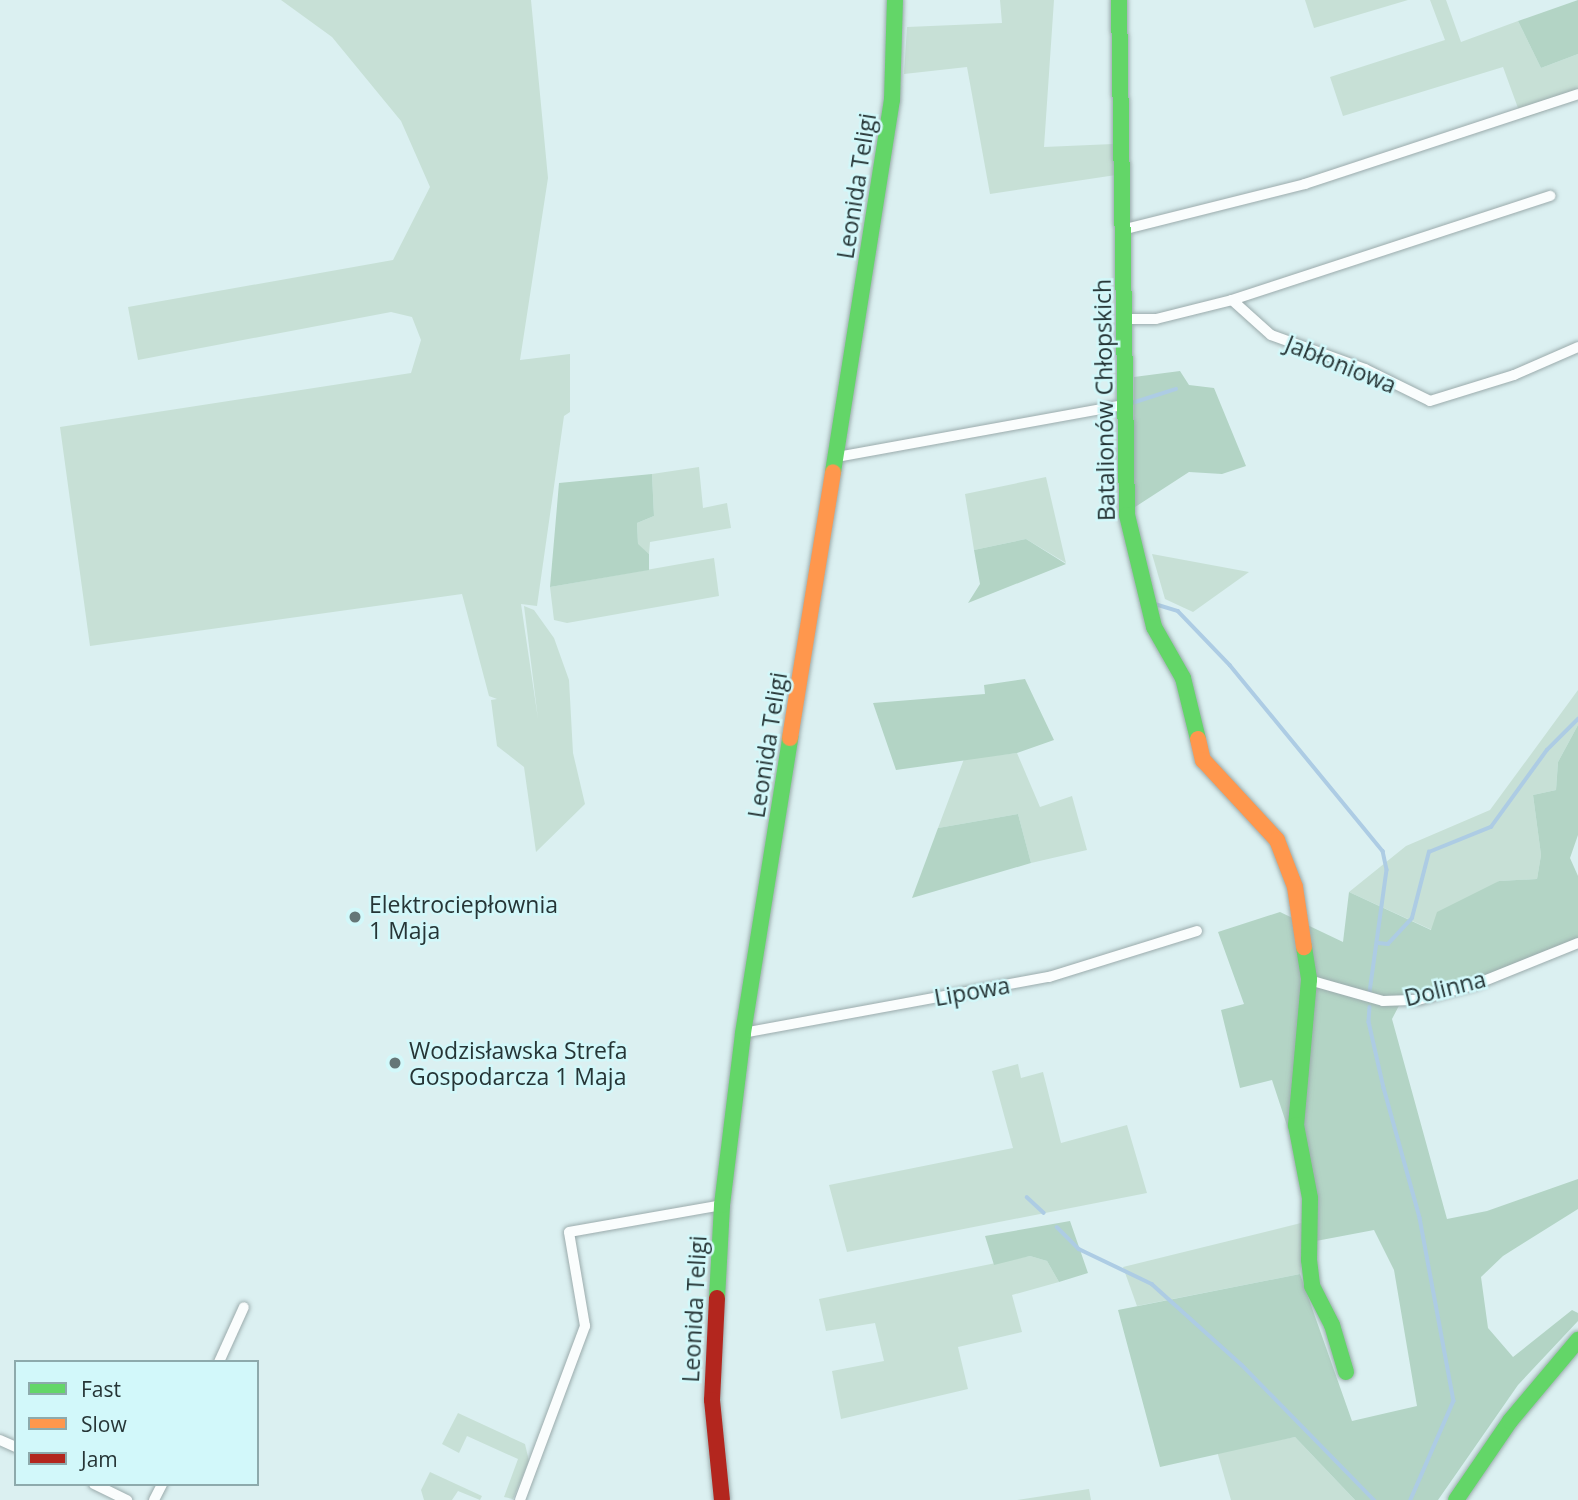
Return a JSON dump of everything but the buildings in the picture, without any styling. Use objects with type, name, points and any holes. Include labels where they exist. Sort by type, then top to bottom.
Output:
[{"type":"street","name":"Leonida Teligi","points":[[722,1500],[712,1400],[722,1205],[743,1033],[892,100],[895,0]]},
{"type":"street","name":"Batalionów Chłopskich","points":[[1119,0],[1123,405],[1127,515],[1154,627],[1183,678],[1203,760],[1277,840],[1295,887],[1309,980],[1296,1125],[1310,1198],[1312,1286],[1332,1325],[1346,1373]]},
{"type":"street","points":[[1122,230],[1305,184],[1578,94]]},
{"type":"street","points":[[1124,319],[1156,318],[1232,300],[1550,196]]},
{"type":"street","name":"Jabłoniowa","points":[[1232,300],[1271,335],[1365,369],[1430,401],[1514,375],[1578,347]]},
{"type":"street","points":[[837,457],[1123,405]]},
{"type":"street","name":"Lipowa","points":[[743,1033],[1049,977],[1197,931]]},
{"type":"street","name":"Dolinna","points":[[1309,980],[1383,1001],[1418,1000],[1474,985],[1578,943]]},
{"type":"street","points":[[520,1500],[585,1326],[569,1231],[722,1205]]},
{"type":"street","points":[[220,1360],[244,1307]]},
{"type":"street","points":[[1456,1500],[1510,1421],[1578,1340]]},
{"type":"street","points":[[98,1486],[127,1500]]},
{"type":"green space","points":[[281,0],[531,0],[548,178],[520,360],[570,354],[570,412],[564,416],[537,606],[521,604],[538,719],[524,606],[534,610],[554,638],[569,680],[573,753],[585,804],[536,852],[524,767],[497,746],[491,700],[497,699],[489,696],[462,594],[90,646],[60,427],[411,373],[421,340],[412,317],[391,312],[138,360],[128,307],[393,260],[430,187],[401,121],[332,37]]},
{"type":"green space","points":[[1000,0],[1054,0],[1044,147],[1113,144],[1116,175],[990,194],[967,67],[904,74],[907,27],[1002,23]]},
{"type":"green space","points":[[1305,0],[1408,0],[1314,28]]},
{"type":"green space","points":[[1430,0],[1446,0],[1461,42],[1518,21],[1541,68],[1578,54],[1578,99],[1522,119],[1503,67],[1343,116],[1330,77],[1445,40]]},
{"type":"green space","points":[[1578,0],[1578,54],[1541,68],[1518,21]]},
{"type":"green space","points":[[1180,371],[1189,385],[1214,388],[1246,466],[1222,474],[1189,472],[1132,509],[1134,377]]},
{"type":"green space","points":[[699,467],[703,508],[727,503],[731,528],[650,542],[649,554],[638,545],[637,523],[654,516],[652,474]]},
{"type":"green space","points":[[652,474],[654,516],[637,523],[638,544],[649,554],[649,570],[550,587],[559,483]]},
{"type":"green space","points":[[1046,477],[1066,563],[1026,539],[974,550],[965,494]]},
{"type":"green space","points":[[1026,539],[1066,564],[968,603],[980,584],[974,550]]},
{"type":"green space","points":[[1152,554],[1249,572],[1193,612],[1165,599]]},
{"type":"green space","points":[[714,558],[719,596],[567,623],[554,620],[550,587]]},
{"type":"green space","points":[[1025,679],[1054,740],[1017,753],[896,770],[873,703],[985,694],[984,685]]},
{"type":"green space","points":[[1578,690],[1578,725],[1558,762],[1556,790],[1533,795],[1541,855],[1537,879],[1499,881],[1432,930],[1349,892],[1406,846],[1490,810]]},
{"type":"green space","points":[[1578,725],[1578,835],[1570,858],[1578,876],[1578,940],[1488,975],[1405,994],[1392,1019],[1447,1219],[1487,1211],[1578,1179],[1578,1209],[1503,1256],[1481,1277],[1488,1328],[1513,1357],[1572,1310],[1578,1313],[1578,1321],[1518,1385],[1438,1500],[1355,1500],[1295,1437],[1160,1467],[1118,1310],[1300,1274],[1352,1421],[1417,1406],[1394,1270],[1374,1230],[1316,1241],[1297,1156],[1272,1080],[1240,1088],[1221,1010],[1244,1004],[1218,932],[1280,912],[1343,942],[1349,892],[1431,930],[1437,912],[1499,881],[1537,879],[1541,855],[1533,795],[1556,790],[1558,762]]},
{"type":"green space","points":[[1017,753],[1040,807],[1072,796],[1087,850],[1031,863],[1018,814],[938,828],[964,759]]},
{"type":"green space","points":[[1018,814],[1031,863],[912,898],[938,828]]},
{"type":"green space","points":[[1018,1064],[1021,1078],[1043,1072],[1061,1143],[1127,1125],[1147,1193],[847,1252],[829,1185],[1013,1148],[992,1071]]},
{"type":"green space","points":[[1070,1221],[1088,1273],[1059,1282],[1047,1261],[1030,1256],[994,1265],[985,1236]]},
{"type":"green space","points":[[1301,1223],[1305,1235],[1300,1274],[1137,1306],[1123,1267]]},
{"type":"green space","points":[[1030,1256],[1047,1261],[1059,1282],[1012,1295],[1022,1332],[958,1347],[968,1389],[841,1419],[832,1371],[884,1361],[875,1323],[826,1331],[819,1299]]},
{"type":"green space","points":[[458,1413],[525,1444],[529,1461],[513,1499],[504,1497],[518,1459],[467,1436],[459,1453],[442,1444]]},
{"type":"green space","points":[[1295,1437],[1355,1500],[1231,1500],[1217,1451]]},
{"type":"green space","points":[[430,1472],[482,1496],[480,1500],[458,1491],[452,1500],[424,1500],[421,1490]]},
{"type":"green space","points":[[1089,1489],[1091,1500],[1017,1500]]},
{"type":"waterway","points":[[1132,403],[1176,389]]},
{"type":"waterway","points":[[1155,604],[1178,611],[1230,665],[1383,851],[1387,870],[1370,993]]},
{"type":"waterway","points":[[1378,943],[1388,944],[1412,918],[1429,852],[1491,827],[1547,750],[1578,719]]},
{"type":"waterway","points":[[1370,1007],[1369,1022],[1384,1088],[1420,1218],[1454,1401],[1411,1500]]},
{"type":"waterway","points":[[1027,1197],[1044,1213]]},
{"type":"waterway","points":[[1057,1227],[1079,1249],[1152,1284],[1242,1365],[1374,1500]]},
{"type":"traffic: fast","points":[[833,472],[892,100],[895,0]]},
{"type":"traffic: fast","points":[[1119,0],[1127,515],[1154,627],[1183,678],[1198,739]]},
{"type":"traffic: fast","points":[[717,1298],[722,1205],[743,1033],[790,738]]},
{"type":"traffic: fast","points":[[1304,947],[1309,980],[1296,1125],[1310,1198],[1309,1260],[1312,1286],[1332,1325],[1346,1372]]},
{"type":"traffic: fast","points":[[1456,1500],[1510,1421],[1578,1340]]},
{"type":"traffic: slow","points":[[790,738],[833,472]]},
{"type":"traffic: slow","points":[[1198,739],[1203,760],[1277,840],[1295,887],[1304,947]]},
{"type":"traffic: jam","points":[[717,1298],[712,1400],[722,1500]]},
{"type":"place","name":"Elektrociepłownia 1 Maja","points":[[355,917]]},
{"type":"place","name":"Wodzisławska Strefa Gospodarcza 1 Maja","points":[[395,1063]]}]
